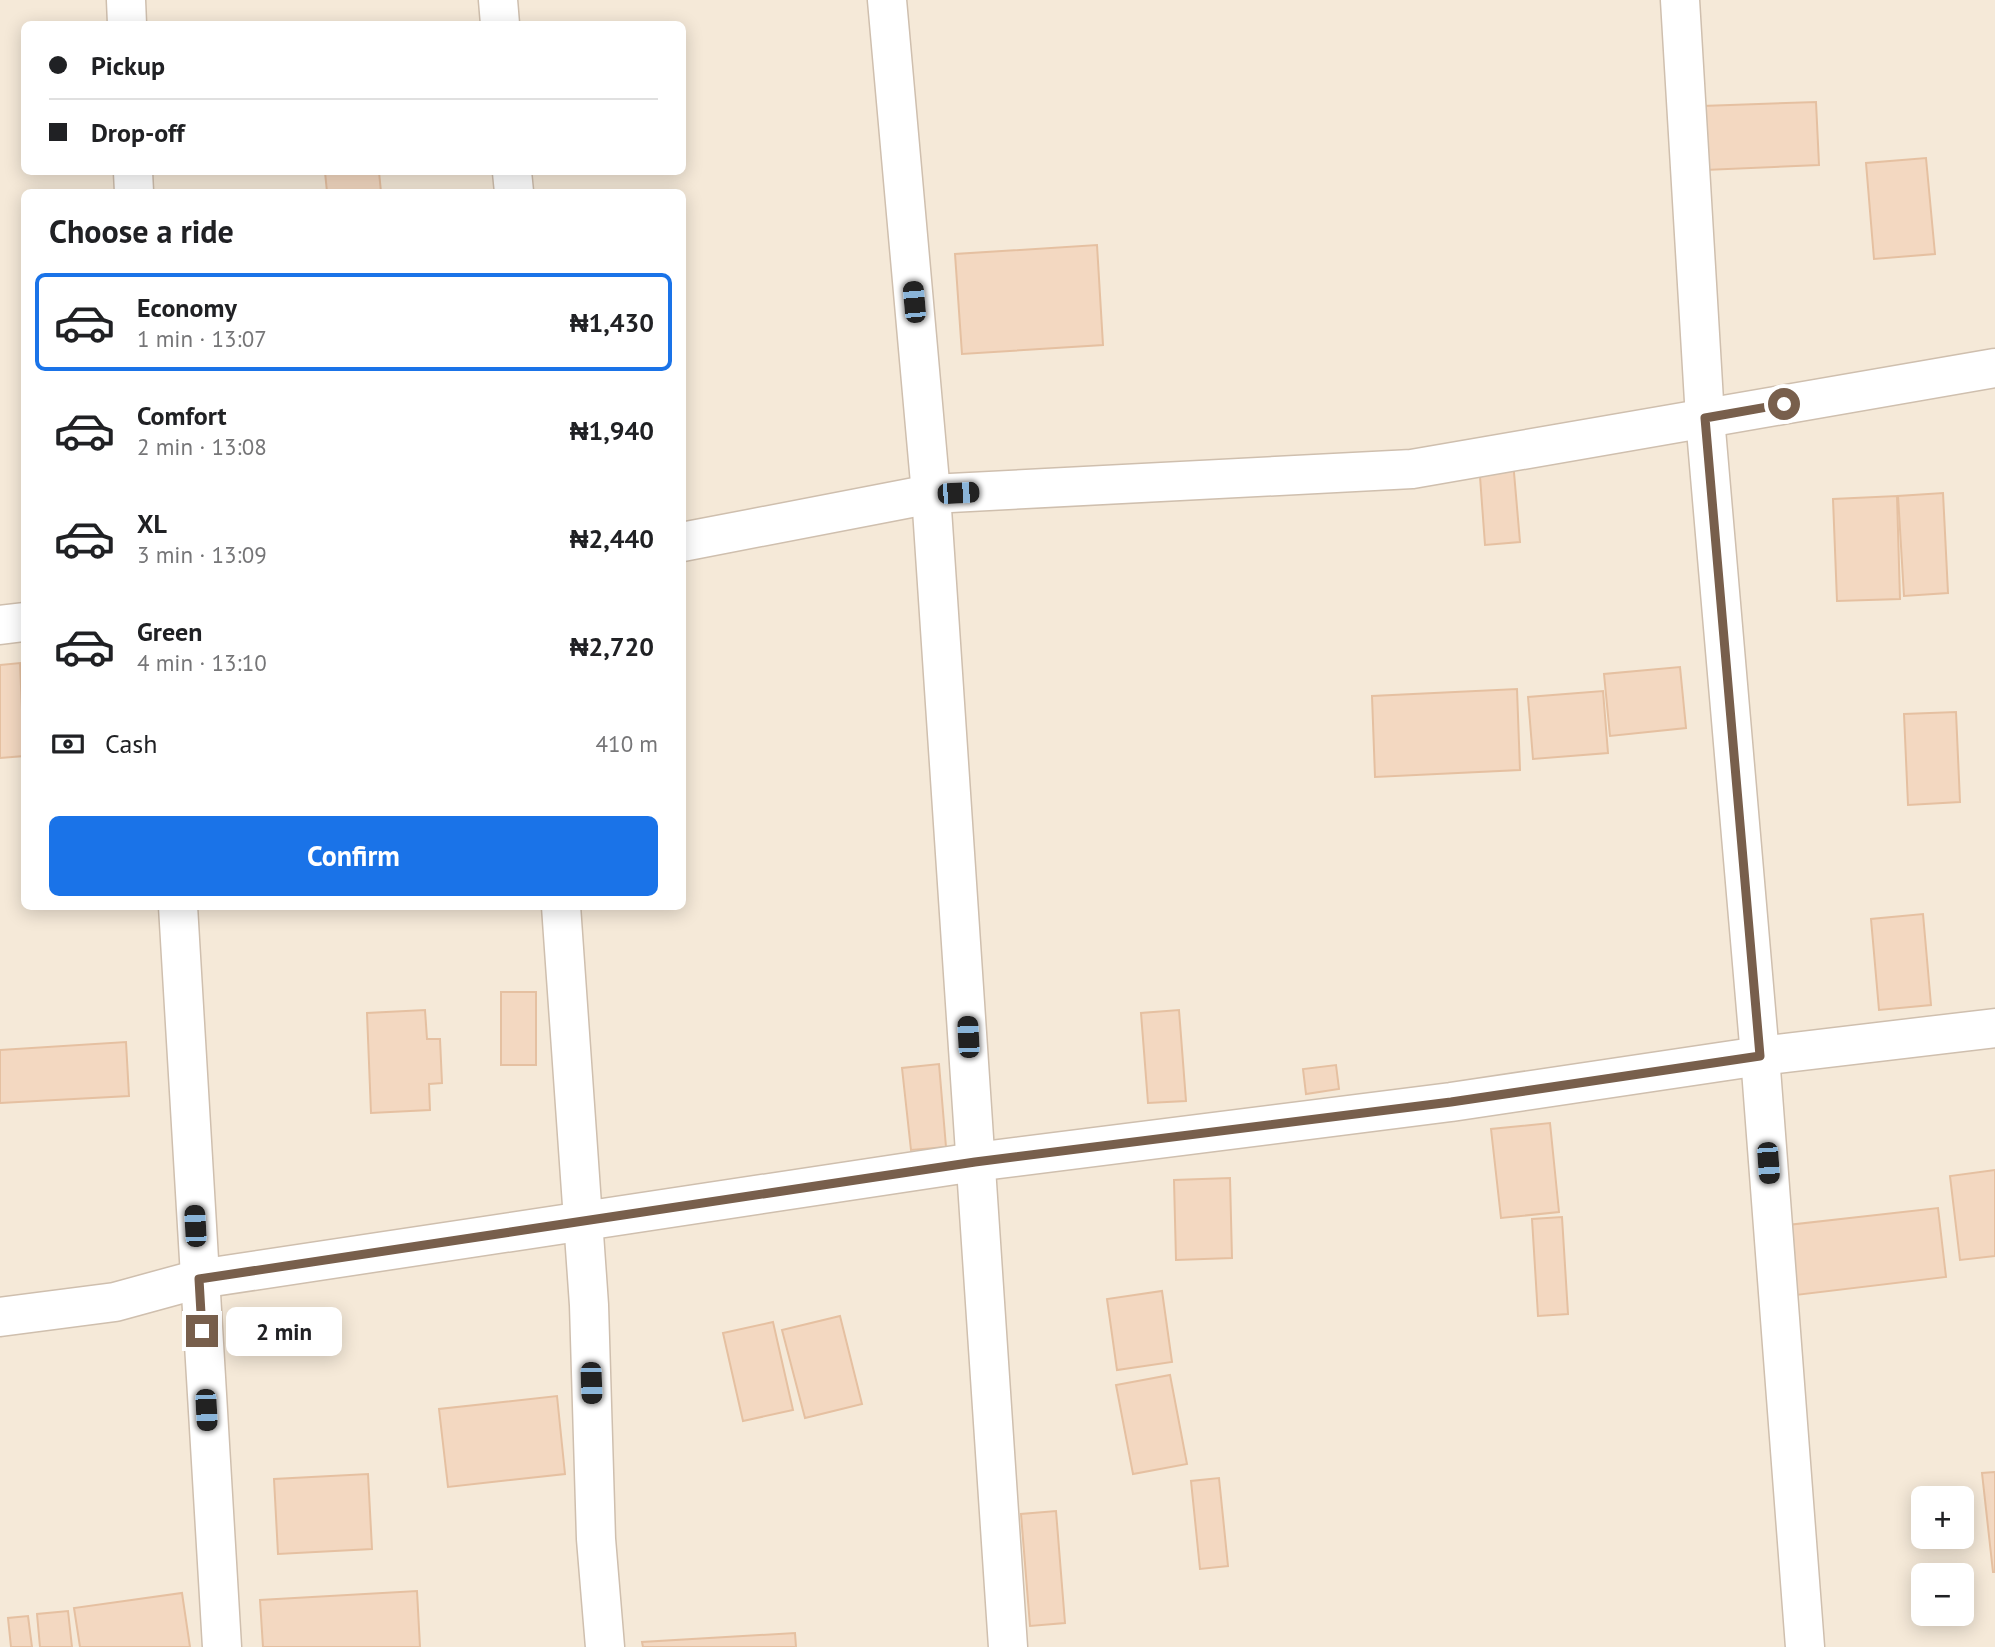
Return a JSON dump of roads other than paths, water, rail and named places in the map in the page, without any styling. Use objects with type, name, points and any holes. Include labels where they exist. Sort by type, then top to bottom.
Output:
[{"type":"street","points":[[126,0],[127,21]]},
{"type":"street","points":[[498,0],[500,21]]},
{"type":"street","points":[[887,0],[931,494],[1008,1647]]},
{"type":"street","points":[[1680,0],[1705,418],[1760,1056],[1805,1647]]},
{"type":"street","points":[[686,541],[931,494],[1412,469],[1995,368]]},
{"type":"street","points":[[0,625],[21,622]]},
{"type":"street","points":[[178,910],[222,1647]]},
{"type":"street","points":[[561,910],[589,1305],[596,1539],[605,1647]]},
{"type":"street","points":[[0,1317],[116,1302],[199,1279],[975,1162],[1451,1102],[1760,1056],[1995,1028]]}]
